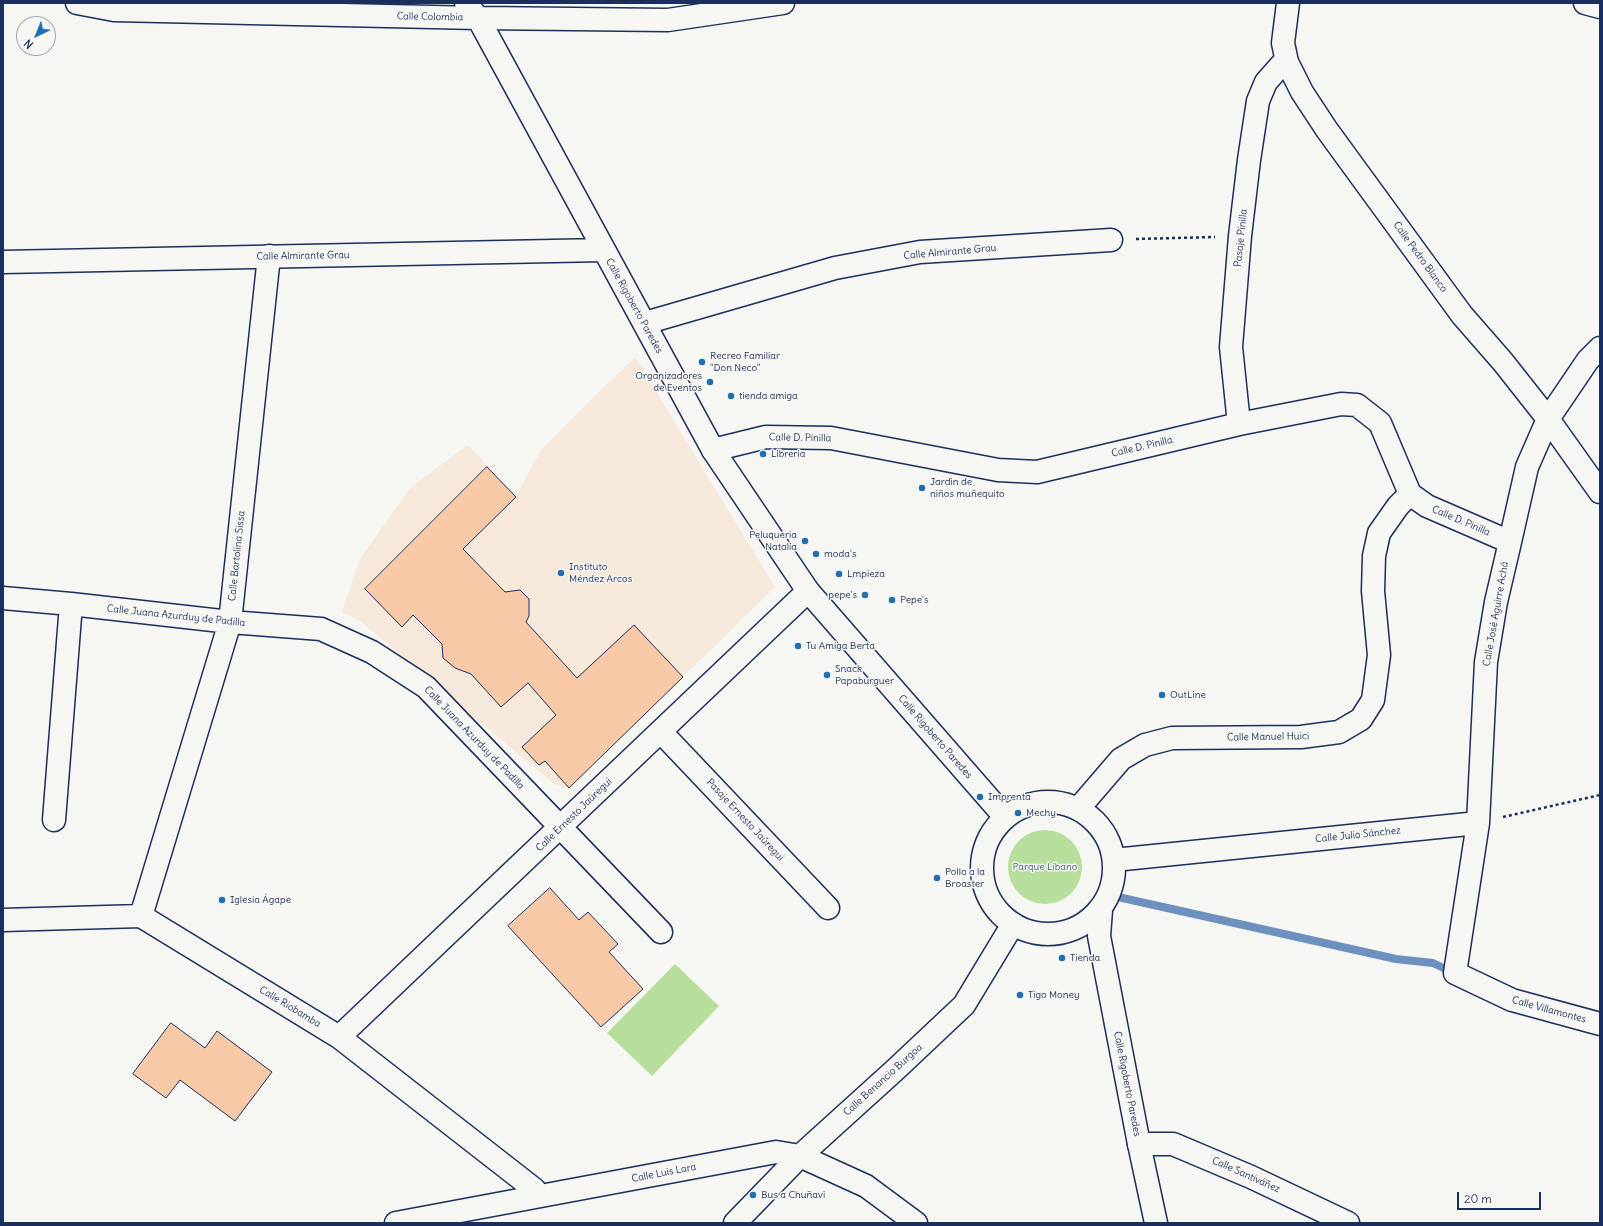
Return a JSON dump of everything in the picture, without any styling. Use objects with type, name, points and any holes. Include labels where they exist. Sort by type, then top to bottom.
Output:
[{"type":"street","name":"Calle Colombia","points":[[77,3],[114,10],[665,11],[783,3]]},
{"type":"street","name":"Calle Pedro Blanco","points":[[1288,3],[1283,43],[1287,62],[1302,92],[1327,130],[1462,315],[1503,362],[1548,419],[1600,492]]},
{"type":"street","points":[[1585,3],[1600,7]]},
{"type":"street","name":"Calle Rigoberto Paredes","points":[[472,10],[603,250],[645,323],[712,450],[808,591],[1005,817]]},
{"type":"street","name":"Pasaje Pinilla","points":[[1239,424],[1231,346],[1240,236],[1258,101],[1266,82],[1282,64],[1287,62]]},
{"type":"street","name":"Calle Almirante Grau","points":[[645,323],[835,268],[920,252],[1111,240]]},
{"type":"street","name":"Calle Almirante Grau","points":[[3,262],[603,250]]},
{"type":"street","name":"Calle Bartolina Sissa","points":[[141,916],[230,622],[269,256]]},
{"type":"street","name":"Calle José Aguirre Achá","points":[[1455,973],[1478,823],[1486,662],[1496,602],[1527,467],[1548,419],[1588,360],[1600,348]]},
{"type":"street","name":"Calle D. Pinilla","points":[[712,450],[766,437],[831,438],[998,470],[1037,472],[1239,424],[1341,404],[1356,405],[1380,423],[1410,494],[1427,506],[1510,542]]},
{"type":"street","name":"Calle Manuel Huici","points":[[1078,809],[1120,759],[1145,745],[1172,738],[1301,737],[1339,732],[1361,719],[1373,700],[1379,655],[1373,591],[1374,556],[1379,533],[1398,506],[1410,494]]},
{"type":"street","name":"Calle Ernesto Jaúregui","points":[[339,1037],[808,591]]},
{"type":"street","name":"Calle Juana Azurduy de Padilla","points":[[3,598],[230,622],[321,629],[372,652],[426,687],[661,932]]},
{"type":"street","points":[[54,820],[71,604]]},
{"type":"street","name":"Pasaje Ernesto Jaúregui","points":[[661,732],[828,908]]},
{"type":"street","points":[[1040,802],[1060,803],[1078,809],[1096,822],[1108,839],[1114,860],[1114,878],[1109,895],[1101,910],[1089,921],[1076,928],[1060,933],[1044,934],[1028,931],[1013,924],[997,911],[986,893],[981,873],[983,852],[991,833],[1005,817],[1021,807],[1040,802]]},
{"type":"street","name":"Calle Julio Sánchez","points":[[1114,860],[1478,823]]},
{"type":"street","name":"Calle Rigoberto Paredes","points":[[1101,910],[1098,927],[1139,1144],[1156,1223]]},
{"type":"street","points":[[3,920],[141,916]]},
{"type":"street","name":"Calle Riobamba","points":[[141,916],[339,1037],[534,1189],[539,1196]]},
{"type":"street","name":"Calle Benancio Burgoa","points":[[735,1223],[800,1156],[964,1005],[1013,924]]},
{"type":"street","points":[[1076,928],[1093,936],[1101,944]]},
{"type":"street","name":"Calle Villamontes","points":[[1455,973],[1512,1000],[1600,1024]]},
{"type":"street","name":"Calle Santiváñez","points":[[1139,1144],[1158,1143],[1179,1147],[1251,1177],[1348,1223]]},
{"type":"street","name":"Calle Luis Lara","points":[[396,1223],[776,1152],[800,1156],[866,1186],[916,1223]]},
{"type":"path","points":[[1111,240],[1240,236]]},
{"type":"path","points":[[1478,823],[1600,795]]},
{"type":"shaded area","name":"Instituto Méndez Arcos","points":[[635,357],[775,587],[569,788],[554,784],[359,620],[342,612],[360,559],[411,487],[468,445],[516,496],[541,450]]},
{"type":"green space","name":"Parque Líbano","points":[[1038,830],[1052,830],[1059,832],[1072,840],[1080,853],[1082,867],[1080,881],[1072,894],[1059,902],[1052,904],[1038,904],[1031,902],[1018,894],[1010,881],[1008,874],[1008,860],[1010,853],[1018,840],[1031,832]]},
{"type":"green space","points":[[675,964],[719,1006],[652,1076],[607,1033]]},
{"type":"building","points":[[487,467],[516,497],[463,549],[505,592],[520,590],[529,599],[529,616],[526,622],[577,678],[634,625],[683,677],[569,788],[545,761],[539,765],[522,747],[556,715],[528,683],[501,707],[471,674],[455,668],[443,658],[442,644],[413,615],[402,627],[365,589]]},
{"type":"building","points":[[550,888],[579,920],[588,912],[618,944],[609,952],[643,989],[601,1027],[508,926]]},
{"type":"building","points":[[171,1023],[205,1048],[217,1031],[272,1072],[235,1121],[180,1080],[166,1098],[133,1074]]},
{"type":"waterway","points":[[1109,895],[1396,959],[1433,963],[1454,973]]},
{"type":"place","name":"Recreo Familiar \"Don Neco\"","points":[[702,362]]},
{"type":"place","name":"Organizadores de Eventos","points":[[710,382]]},
{"type":"place","name":"tienda amiga","points":[[731,396]]},
{"type":"place","name":"Libreria","points":[[763,454]]},
{"type":"place","name":"Jardin de niños muñequito","points":[[922,488]]},
{"type":"place","name":"Peluqueria Natalia","points":[[805,541]]},
{"type":"place","name":"moda's","points":[[816,554]]},
{"type":"place","name":"Instituto Méndez Arcos","points":[[561,573]]},
{"type":"place","name":"Lmpieza","points":[[839,574]]},
{"type":"place","name":"pepe's","points":[[865,595]]},
{"type":"place","name":"Pepe's","points":[[892,600]]},
{"type":"place","name":"Tu Amiga Berta","points":[[798,646]]},
{"type":"place","name":"Snack Papaburguer","points":[[827,675]]},
{"type":"place","name":"OutLine","points":[[1162,695]]},
{"type":"place","name":"Imprenta","points":[[980,797]]},
{"type":"place","name":"Mechy","points":[[1018,813]]},
{"type":"place","name":"Pollo a la Broaster","points":[[937,878]]},
{"type":"place","name":"Iglesia Ágape","points":[[222,900]]},
{"type":"place","name":"Tienda","points":[[1062,958]]},
{"type":"place","name":"Tigo Money","points":[[1020,995]]},
{"type":"place","name":"Bus a Chuñavi","points":[[753,1195]]}]
